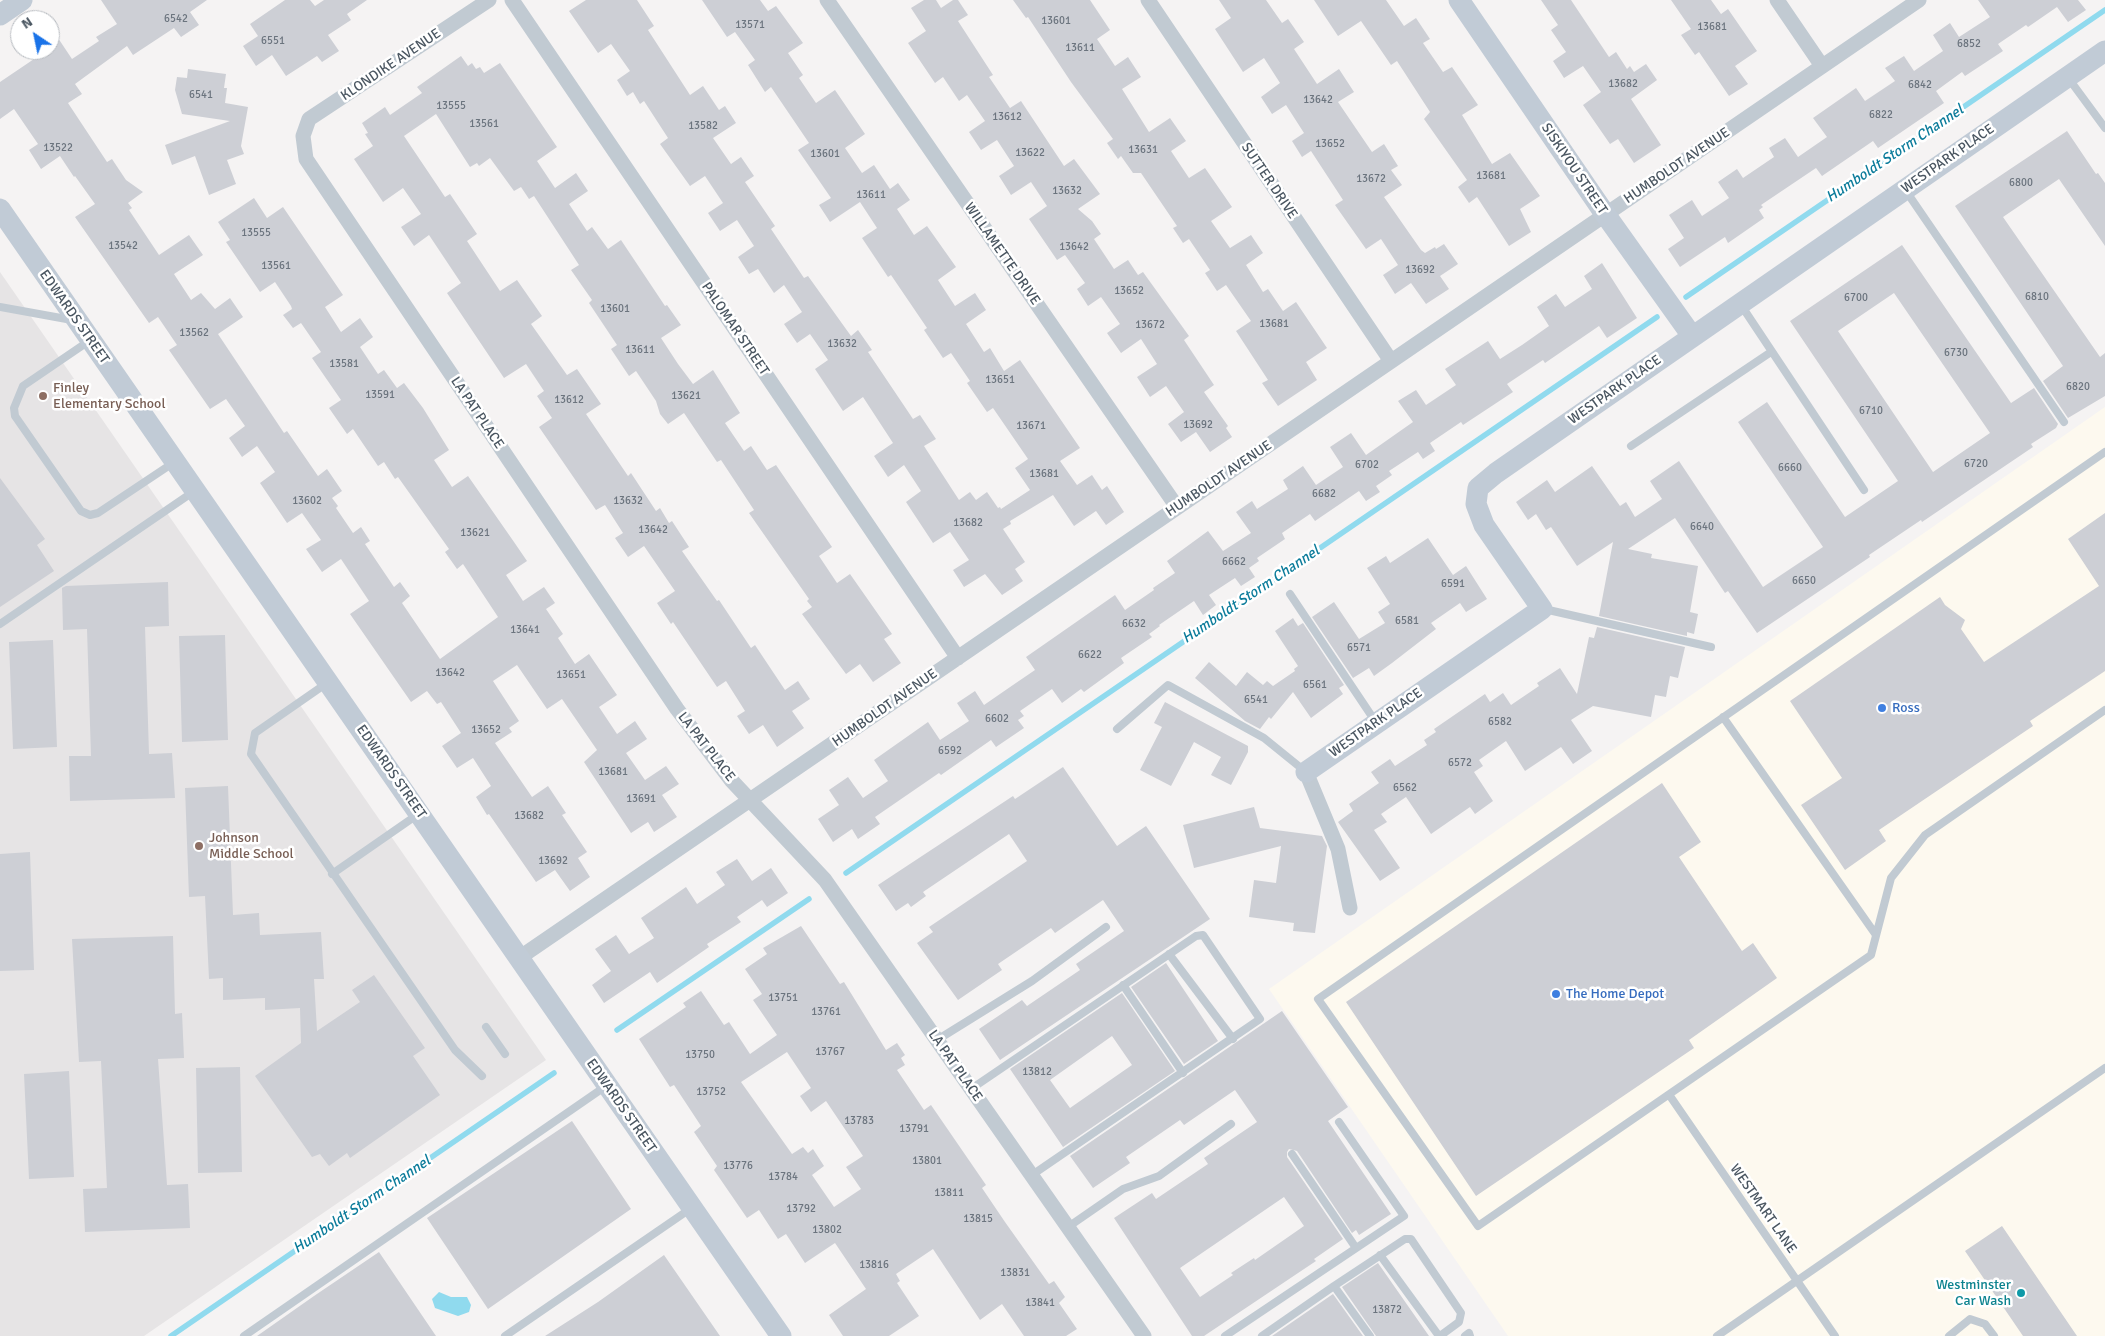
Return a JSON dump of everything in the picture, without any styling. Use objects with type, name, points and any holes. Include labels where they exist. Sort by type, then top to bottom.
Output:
[{"type":"street","points":[[0,15],[22,0]]},
{"type":"street","name":"KLONDIKE AVENUE","points":[[303,136],[309,119],[489,0]]},
{"type":"street","name":"PALOMAR STREET","points":[[512,0],[958,658]]},
{"type":"street","name":"WILLAMETTE DRIVE","points":[[827,0],[1177,508]]},
{"type":"street","name":"SUTTER DRIVE","points":[[1148,0],[1391,361]]},
{"type":"street","name":"SISKIYOU STREET","points":[[1459,0],[1605,214],[1692,336]]},
{"type":"street","points":[[1777,0],[1822,66]]},
{"type":"street","name":"HUMBOLDT AVENUE","points":[[518,958],[1919,0]]},
{"type":"street","name":"WESTPARK PLACE","points":[[1306,772],[1542,608],[1484,525],[1476,504],[1478,488],[1496,473],[1692,336],[2105,51]]},
{"type":"street","name":"LA PAT PLACE","points":[[303,136],[306,159],[317,176],[672,701],[713,758],[750,801],[829,885],[1144,1336]]},
{"type":"street","name":"EDWARDS STREET","points":[[0,209],[174,462],[329,682],[776,1332]]},
{"type":"street","points":[[1306,772],[1338,849],[1350,908]]},
{"type":"lane","points":[[2068,77],[2105,128]]},
{"type":"lane","points":[[1904,189],[2064,422]]},
{"type":"lane","points":[[1740,304],[1864,490]]},
{"type":"lane","points":[[0,308],[77,321]]},
{"type":"lane","points":[[90,340],[23,386],[14,408],[16,416],[75,503],[81,511],[90,515],[98,513],[174,462]]},
{"type":"lane","points":[[1631,446],[1771,352]]},
{"type":"lane","points":[[2105,452],[1318,999],[1478,1226],[1670,1096],[1871,955],[1891,878],[1925,835],[2105,710]]},
{"type":"lane","points":[[0,624],[195,491]]},
{"type":"lane","points":[[1290,594],[1377,723]]},
{"type":"lane","points":[[1542,608],[1711,647]]},
{"type":"lane","points":[[329,682],[255,733],[251,754],[455,1050],[482,1076]]},
{"type":"lane","points":[[1117,729],[1168,685],[1264,738],[1306,772]]},
{"type":"lane","points":[[1724,717],[1876,935]]},
{"type":"lane","points":[[332,874],[419,814]]},
{"type":"lane","points":[[937,1040],[1032,981],[1106,927]]},
{"type":"lane","points":[[971,1089],[1196,936],[1203,935],[1260,1017],[1259,1021],[1032,1175]]},
{"type":"lane","points":[[1169,954],[1233,1039]]},
{"type":"lane","points":[[1123,985],[1183,1073]]},
{"type":"lane","points":[[486,1027],[505,1054]]},
{"type":"lane","points":[[1717,1336],[2105,1068]]},
{"type":"lane","points":[[244,1336],[606,1086]]},
{"type":"lane","name":"WESTMART LANE","points":[[1670,1096],[1835,1336]]},
{"type":"lane","points":[[1225,1336],[1404,1216],[1339,1122]]},
{"type":"lane","points":[[1068,1227],[1123,1189],[1159,1176],[1231,1124]]},
{"type":"lane","points":[[1292,1154],[1356,1248]]},
{"type":"lane","points":[[505,1336],[692,1208]]},
{"type":"lane","points":[[1262,1336],[1334,1286],[1380,1255],[1405,1239],[1411,1239],[1462,1313],[1459,1322],[1440,1336],[1380,1255]]},
{"type":"lane","points":[[1334,1286],[1370,1336]]},
{"type":"lane","points":[[1949,1336],[1970,1319],[1985,1324],[1994,1336]]},
{"type":"lane","points":[[1465,1336],[1469,1333],[1470,1336]]},
{"type":"shaded area","name":"Johnson Middle School","points":[[0,272],[546,1060],[144,1336],[0,1336]]},
{"type":"shaded area","points":[[2105,407],[2105,1336],[1508,1336],[1269,989]]},
{"type":"water","points":[[439,1292],[451,1297],[467,1297],[471,1305],[469,1312],[458,1316],[435,1308],[432,1299]]},
{"type":"building","points":[[101,0],[207,0],[190,12],[199,25],[181,37],[174,28],[133,55],[127,46],[75,84],[82,94],[68,103],[107,162],[112,159],[126,180],[143,192],[128,203],[132,208],[129,210],[159,255],[189,235],[203,255],[174,274],[191,300],[201,293],[215,309],[230,298],[243,317],[218,334],[284,433],[287,431],[318,476],[327,469],[342,491],[332,498],[338,506],[336,508],[353,533],[361,527],[370,541],[365,544],[394,587],[400,582],[410,596],[402,603],[440,659],[498,617],[463,564],[457,569],[445,552],[449,549],[398,477],[395,479],[384,462],[378,466],[353,429],[347,434],[329,408],[341,400],[312,358],[321,352],[301,323],[293,328],[283,315],[292,309],[275,282],[260,292],[226,242],[230,240],[218,222],[254,198],[267,218],[283,207],[343,295],[325,307],[341,332],[360,318],[373,337],[360,347],[378,374],[384,370],[397,388],[404,383],[423,408],[449,450],[434,460],[452,487],[468,476],[527,561],[506,575],[523,601],[544,587],[555,603],[546,609],[563,634],[558,638],[575,664],[589,654],[617,695],[599,707],[617,734],[635,721],[647,739],[626,753],[645,780],[666,766],[679,784],[662,795],[677,817],[654,832],[648,822],[631,833],[584,762],[597,750],[562,699],[547,709],[517,665],[493,681],[519,721],[509,728],[512,732],[495,743],[532,797],[548,786],[566,813],[562,815],[587,852],[578,858],[590,877],[570,891],[555,870],[536,882],[489,814],[487,815],[476,797],[491,786],[473,758],[457,768],[442,746],[461,733],[441,702],[437,704],[427,691],[411,702],[350,614],[369,601],[341,559],[322,572],[306,549],[321,540],[302,513],[287,523],[260,483],[275,472],[257,446],[242,457],[229,438],[245,426],[226,399],[210,409],[169,350],[177,345],[158,317],[149,323],[75,217],[95,204],[75,176],[60,156],[41,169],[29,150],[38,144],[14,109],[0,119],[0,82],[33,60],[60,60],[60,41],[72,59],[99,41],[96,37],[117,24]]},
{"type":"building","points":[[285,0],[310,0],[315,6],[324,0],[367,0],[347,14],[351,20],[328,35],[339,51],[322,62],[317,56],[286,76],[272,55],[256,66],[243,46],[258,36],[250,24]]},
{"type":"building","points":[[586,0],[637,0],[654,26],[648,30],[690,95],[703,86],[719,110],[725,106],[736,123],[713,138],[731,164],[741,157],[754,176],[745,182],[775,226],[771,229],[804,278],[808,276],[851,336],[858,330],[872,350],[868,352],[913,419],[920,415],[936,439],[924,446],[959,500],[970,492],[976,500],[987,492],[998,508],[1000,507],[1001,509],[1030,490],[1015,468],[1028,459],[993,408],[987,412],[967,383],[970,381],[951,353],[943,358],[924,330],[927,328],[891,275],[888,277],[862,238],[877,228],[860,202],[830,222],[819,205],[831,198],[798,150],[809,143],[771,87],[765,92],[748,65],[755,60],[735,32],[727,37],[702,0],[760,0],[768,11],[776,6],[803,43],[788,53],[803,75],[799,78],[816,103],[835,90],[865,134],[845,148],[862,173],[874,165],[890,189],[898,183],[910,200],[897,209],[914,235],[927,226],[956,267],[938,280],[955,306],[975,293],[986,310],[966,324],[984,352],[990,348],[1004,371],[1020,360],[1080,448],[1060,461],[1077,485],[1092,475],[1102,490],[1107,486],[1124,512],[1106,525],[1096,511],[1074,526],[1053,495],[1010,521],[1011,524],[1003,529],[1025,562],[1015,569],[1023,581],[1002,595],[985,574],[964,587],[953,570],[969,560],[950,532],[933,543],[906,502],[921,491],[904,465],[888,477],[874,456],[893,443],[863,397],[843,411],[815,369],[828,360],[810,334],[797,343],[784,324],[802,312],[784,285],[774,293],[758,269],[749,274],[738,257],[754,246],[737,220],[720,231],[708,213],[723,203],[705,176],[690,186],[660,144],[668,138],[644,101],[640,104],[633,92],[627,96],[617,80],[630,71],[611,44],[598,53],[569,11]]},
{"type":"building","points":[[924,0],[936,0],[941,8],[953,0],[958,0],[968,15],[958,21],[993,75],[989,77],[1010,108],[1021,101],[1064,166],[1074,159],[1100,194],[1078,209],[1092,221],[1101,234],[1094,239],[1114,269],[1128,260],[1138,275],[1143,272],[1189,336],[1184,340],[1214,385],[1204,392],[1228,426],[1226,428],[1232,437],[1210,452],[1196,432],[1181,442],[1168,424],[1184,412],[1166,386],[1150,397],[1137,377],[1157,364],[1141,339],[1121,353],[1107,333],[1120,324],[1101,297],[1088,306],[1077,289],[1085,283],[1065,255],[1057,260],[1029,219],[1047,206],[1031,182],[1011,195],[999,176],[1014,166],[997,140],[981,150],[969,132],[985,121],[967,95],[959,101],[943,77],[935,83],[908,43],[926,31],[911,8]]},
{"type":"building","points":[[1013,0],[1090,0],[1110,30],[1097,39],[1115,66],[1128,57],[1141,77],[1122,89],[1149,132],[1170,118],[1186,141],[1171,151],[1189,178],[1205,168],[1232,207],[1211,221],[1230,248],[1251,235],[1263,253],[1246,265],[1263,292],[1268,289],[1283,311],[1296,302],[1327,348],[1306,362],[1317,380],[1278,406],[1262,383],[1268,380],[1236,331],[1251,321],[1226,285],[1217,291],[1205,273],[1210,270],[1189,239],[1183,243],[1173,228],[1177,226],[1141,173],[1133,173],[1121,156],[1118,159],[1107,143],[1113,139],[1071,82],[1028,17],[1026,18]]},
{"type":"building","points":[[1219,0],[1266,0],[1282,23],[1288,19],[1304,42],[1294,49],[1317,84],[1339,69],[1354,92],[1338,102],[1372,152],[1384,144],[1398,166],[1391,170],[1402,185],[1384,197],[1421,250],[1425,253],[1444,244],[1458,264],[1440,276],[1449,289],[1426,304],[1411,283],[1395,294],[1383,275],[1398,265],[1381,239],[1366,249],[1335,205],[1343,200],[1311,151],[1302,157],[1292,141],[1304,133],[1286,105],[1272,114],[1261,97],[1280,83],[1264,58],[1243,72],[1215,29],[1231,18]]},
{"type":"building","points":[[1314,0],[1386,0],[1404,26],[1416,18],[1430,39],[1423,43],[1443,72],[1452,67],[1478,105],[1462,115],[1492,164],[1510,153],[1540,196],[1520,209],[1531,232],[1509,246],[1477,197],[1469,203],[1458,187],[1467,180],[1424,119],[1430,112],[1397,61],[1391,65],[1361,21],[1338,36]]},
{"type":"building","points":[[1541,0],[1571,0],[1609,57],[1616,52],[1627,69],[1630,66],[1634,72],[1646,64],[1657,80],[1631,99],[1661,145],[1634,163],[1618,139],[1610,144],[1583,105],[1601,92],[1583,66],[1564,78],[1553,61],[1566,52],[1551,30],[1558,25]]},
{"type":"building","points":[[1671,0],[1711,0],[1721,14],[1728,9],[1757,51],[1735,66],[1748,84],[1729,96],[1699,52],[1695,55],[1681,35],[1691,29]]},
{"type":"building","points":[[1978,0],[2078,0],[2086,10],[2068,22],[2057,7],[2028,27],[2026,25],[1998,44],[2003,51],[1965,76],[1962,72],[1936,91],[1944,103],[1878,148],[1873,141],[1822,176],[1816,168],[1761,205],[1763,207],[1759,210],[1764,218],[1728,243],[1725,237],[1680,267],[1668,249],[1684,238],[1669,215],[1692,200],[1702,216],[1729,198],[1718,182],[1737,169],[1743,178],[1774,157],[1769,148],[1785,138],[1798,157],[1827,137],[1813,118],[1856,88],[1865,101],[1895,81],[1885,68],[1904,56],[1914,71],[1943,51],[1933,35],[1950,23],[1959,37],[1990,17]]},
{"type":"building","points":[[461,56],[468,66],[472,63],[476,69],[480,67],[484,73],[500,63],[557,147],[537,161],[555,188],[576,173],[588,191],[569,204],[587,231],[592,227],[608,249],[621,240],[665,306],[667,305],[681,325],[661,338],[678,364],[693,384],[713,370],[740,413],[725,423],[744,451],[751,446],[767,470],[776,465],[832,547],[819,556],[837,583],[850,574],[892,634],[884,639],[901,663],[873,682],[860,664],[846,674],[802,614],[812,607],[807,601],[809,599],[749,513],[754,510],[721,460],[717,462],[684,413],[668,424],[660,414],[656,401],[636,371],[629,376],[611,349],[617,345],[589,303],[592,300],[571,270],[579,265],[534,196],[529,199],[521,187],[514,191],[490,158],[479,166],[477,163],[470,167],[436,114],[404,136],[445,197],[450,194],[477,234],[467,241],[500,291],[517,280],[542,316],[531,324],[567,375],[577,369],[601,404],[586,414],[628,476],[631,473],[656,511],[660,508],[669,523],[672,521],[689,547],[682,551],[717,601],[719,600],[751,648],[755,645],[785,690],[798,681],[810,699],[792,711],[804,728],[777,747],[763,725],[749,734],[737,716],[745,711],[726,681],[717,687],[673,622],[671,624],[657,603],[675,591],[644,546],[628,557],[615,538],[623,533],[605,505],[596,510],[539,427],[552,418],[537,396],[544,391],[526,364],[504,378],[447,293],[461,283],[429,235],[414,246],[401,227],[421,214],[403,188],[383,202],[354,159],[373,146],[365,134],[368,133],[362,123],[385,107],[390,115],[422,93],[417,87]]},
{"type":"building","points":[[188,69],[226,74],[224,88],[227,88],[225,103],[248,107],[241,146],[244,154],[227,160],[236,184],[209,195],[195,156],[172,165],[165,145],[230,121],[182,114],[175,90],[177,77],[187,78]]},
{"type":"building","points":[[2067,131],[2096,174],[2098,173],[2105,183],[2105,246],[2059,179],[2003,217],[2100,357],[2105,353],[2105,396],[2068,418],[2043,381],[2063,366],[1955,206]]},
{"type":"building","points":[[1902,245],[2011,403],[2034,388],[2058,424],[2056,428],[2031,444],[2033,447],[1922,522],[1921,520],[1869,555],[1870,557],[1757,633],[1728,591],[1725,593],[1675,518],[1628,549],[1652,554],[1651,558],[1698,566],[1690,612],[1698,614],[1694,634],[1687,632],[1687,636],[1599,616],[1613,542],[1577,566],[1551,527],[1546,530],[1536,514],[1528,520],[1516,502],[1547,480],[1555,492],[1592,466],[1620,506],[1626,502],[1635,517],[1662,499],[1650,481],[1679,461],[1763,587],[1823,547],[1738,422],[1767,402],[1845,517],[1898,481],[1790,321]],"holes":[[[1894,293],[1990,433],[1933,472],[1838,331]]]},
{"type":"building","points":[[1602,263],[1637,318],[1607,338],[1599,326],[1545,363],[1543,360],[1507,384],[1513,392],[1463,425],[1461,422],[1430,443],[1435,451],[1423,459],[1418,452],[1389,471],[1392,475],[1376,486],[1380,492],[1366,501],[1359,491],[1315,521],[1310,514],[1282,533],[1285,539],[1257,558],[1259,561],[1249,568],[1255,577],[1241,586],[1235,578],[1209,595],[1216,605],[1203,615],[1194,601],[1159,625],[1149,634],[1152,637],[1121,658],[1124,663],[1084,692],[1081,689],[1062,703],[1052,689],[1020,711],[1024,716],[1018,720],[1024,728],[996,747],[991,740],[941,775],[939,773],[875,817],[880,824],[858,839],[852,829],[833,842],[818,819],[839,805],[829,790],[848,777],[863,798],[888,781],[874,760],[928,722],[940,740],[969,721],[957,703],[975,691],[984,705],[1035,670],[1026,657],[1115,595],[1125,610],[1175,573],[1167,561],[1208,531],[1223,551],[1251,533],[1236,512],[1252,501],[1257,509],[1288,489],[1283,480],[1303,466],[1316,485],[1343,467],[1330,447],[1351,433],[1366,455],[1413,422],[1398,401],[1416,390],[1426,405],[1456,385],[1445,369],[1488,341],[1500,359],[1522,345],[1549,326],[1537,307],[1556,294],[1565,307],[1592,289],[1584,276]]},
{"type":"building","points":[[0,478],[45,539],[37,545],[54,571],[0,607]]},
{"type":"building","points":[[2105,513],[2105,671],[2030,721],[2033,726],[1879,830],[1886,841],[1845,870],[1801,805],[1842,778],[1790,701],[1940,597],[1945,605],[1965,620],[1961,629],[1984,662],[2099,586],[2068,539]]},
{"type":"building","points":[[1428,538],[1453,575],[1466,566],[1487,599],[1466,612],[1460,603],[1431,623],[1436,629],[1374,676],[1369,668],[1353,678],[1312,617],[1334,602],[1359,639],[1385,623],[1378,612],[1390,604],[1367,568],[1386,556],[1390,563]]},
{"type":"building","points":[[168,582],[169,626],[145,627],[149,754],[172,753],[175,798],[70,801],[69,756],[91,756],[87,629],[63,630],[62,588],[66,586]]},
{"type":"building","points":[[1293,618],[1298,626],[1303,623],[1344,685],[1339,688],[1343,694],[1311,718],[1293,692],[1271,719],[1269,717],[1260,729],[1245,721],[1195,678],[1209,662],[1236,686],[1247,672],[1263,685],[1267,681],[1273,686],[1295,671],[1294,669],[1298,666],[1275,631]]},
{"type":"building","points":[[1597,627],[1685,647],[1678,678],[1670,676],[1666,697],[1655,695],[1651,717],[1593,706],[1571,720],[1592,751],[1573,764],[1561,747],[1525,771],[1506,741],[1479,760],[1483,766],[1474,772],[1493,801],[1475,814],[1470,807],[1431,834],[1406,797],[1381,814],[1387,822],[1374,830],[1400,868],[1380,881],[1338,822],[1353,811],[1349,804],[1379,783],[1371,772],[1390,759],[1395,766],[1427,745],[1424,740],[1436,732],[1434,729],[1485,694],[1490,702],[1503,693],[1511,705],[1539,686],[1537,683],[1560,668],[1577,694],[1589,637],[1594,638]]},
{"type":"building","points":[[225,635],[228,740],[182,742],[179,636]]},
{"type":"building","points":[[53,640],[57,747],[13,749],[9,642]]},
{"type":"building","points":[[1165,702],[1248,746],[1248,752],[1231,785],[1211,775],[1221,757],[1194,742],[1171,786],[1140,770],[1162,727],[1154,723]]},
{"type":"building","points":[[1063,767],[1117,846],[1146,826],[1210,919],[1000,1060],[979,1029],[1022,1000],[1027,1006],[1080,970],[1076,964],[1124,931],[1103,900],[1055,933],[1051,928],[998,964],[1002,970],[958,1000],[917,943],[933,932],[929,927],[1027,861],[1009,834],[923,892],[926,896],[911,907],[908,903],[896,911],[878,885],[1013,796],[1015,799]]},
{"type":"building","name":"The Home Depot","points":[[1662,783],[1701,842],[1679,857],[1742,951],[1753,943],[1777,978],[1689,1040],[1694,1048],[1476,1196],[1346,1002]]},
{"type":"building","points":[[228,786],[233,915],[259,913],[260,935],[321,932],[324,979],[314,979],[317,1031],[360,1002],[352,990],[374,975],[425,1048],[413,1056],[440,1095],[350,1158],[347,1153],[329,1166],[320,1154],[312,1157],[255,1076],[301,1043],[300,1008],[265,1010],[265,998],[223,1000],[223,978],[209,979],[205,896],[189,897],[185,788]]},
{"type":"building","points":[[1254,807],[1260,828],[1322,836],[1327,846],[1315,933],[1293,931],[1294,923],[1249,917],[1254,880],[1276,883],[1281,846],[1194,868],[1183,825]]},
{"type":"building","points":[[30,852],[34,970],[0,971],[0,854]]},
{"type":"building","points":[[737,859],[752,881],[771,868],[788,893],[767,907],[762,900],[737,917],[741,922],[707,944],[709,947],[657,983],[650,972],[604,1003],[592,985],[611,971],[595,949],[616,935],[629,954],[654,938],[641,918],[686,887],[697,904],[725,885],[716,872]]},
{"type":"building","points":[[801,926],[840,984],[844,982],[886,1050],[897,1043],[905,1055],[901,1058],[905,1065],[897,1070],[924,1110],[931,1105],[986,1185],[982,1188],[1005,1222],[1049,1284],[1054,1281],[1065,1297],[1059,1303],[1077,1329],[1066,1336],[1024,1336],[1002,1304],[980,1320],[933,1249],[896,1274],[900,1281],[897,1283],[919,1316],[889,1336],[843,1336],[829,1315],[866,1289],[835,1243],[805,1263],[786,1234],[778,1239],[759,1210],[747,1218],[714,1170],[717,1166],[694,1132],[701,1126],[674,1085],[670,1087],[639,1039],[686,1007],[683,1003],[701,991],[724,1025],[729,1022],[750,1054],[777,1035],[753,1000],[762,994],[745,969],[767,954],[763,948]],"holes":[[[787,1052],[811,1088],[800,1096],[811,1112],[826,1101],[863,1156],[846,1167],[861,1189],[834,1207],[812,1175],[824,1166],[813,1149],[808,1153],[803,1147],[792,1154],[741,1082]]]},
{"type":"building","points":[[173,936],[175,1014],[182,1013],[184,1058],[158,1059],[167,1185],[188,1184],[190,1228],[85,1232],[83,1189],[107,1188],[101,1061],[79,1062],[72,939]]},
{"type":"building","points":[[1166,963],[1218,1041],[1184,1064],[1131,987]]},
{"type":"building","points":[[1122,993],[1175,1071],[1063,1147],[1010,1069]],"holes":[[[1112,1036],[1132,1065],[1070,1108],[1050,1080]]]},
{"type":"building","points":[[1282,1011],[1348,1107],[1328,1121],[1391,1214],[1359,1235],[1356,1230],[1352,1233],[1297,1151],[1289,1149],[1287,1157],[1343,1239],[1314,1259],[1316,1261],[1204,1336],[1192,1336],[1114,1218],[1152,1193],[1156,1199],[1208,1164],[1204,1158],[1257,1122],[1235,1090],[1184,1125],[1180,1120],[1126,1157],[1130,1163],[1093,1188],[1070,1156]],"holes":[[[1284,1197],[1304,1226],[1255,1260],[1254,1258],[1231,1273],[1233,1275],[1200,1297],[1180,1268]]]},
{"type":"building","points":[[240,1067],[242,1172],[198,1173],[196,1068]]},
{"type":"building","points":[[69,1071],[74,1177],[29,1179],[24,1074]]},
{"type":"building","points":[[572,1121],[631,1209],[488,1309],[427,1218]]},
{"type":"building","name":"Westminster Car Wash","points":[[2002,1226],[2077,1336],[2023,1336],[1965,1251]]},
{"type":"building","points":[[379,1252],[436,1336],[257,1336],[314,1296]]},
{"type":"building","points":[[664,1255],[720,1336],[545,1336],[598,1302]]},
{"type":"building","points":[[1378,1263],[1429,1336],[1376,1336],[1342,1287]]},
{"type":"building","points":[[1333,1294],[1363,1336],[1272,1336]]},
{"type":"waterway","name":"Humboldt Storm Channel","points":[[1686,297],[2105,10]]},
{"type":"waterway","name":"Humboldt Storm Channel","points":[[846,873],[1657,317]]},
{"type":"waterway","points":[[617,1030],[809,899]]},
{"type":"waterway","name":"Humboldt Storm Channel","points":[[171,1336],[554,1073]]},
{"type":"place","name":"Finley Elementary School","points":[[43,396]]},
{"type":"place","name":"Ross","points":[[1882,708]]},
{"type":"place","name":"Johnson Middle School","points":[[199,846]]},
{"type":"place","name":"The Home Depot","points":[[1556,994]]},
{"type":"place","name":"Westminster Car Wash","points":[[2021,1293]]}]
